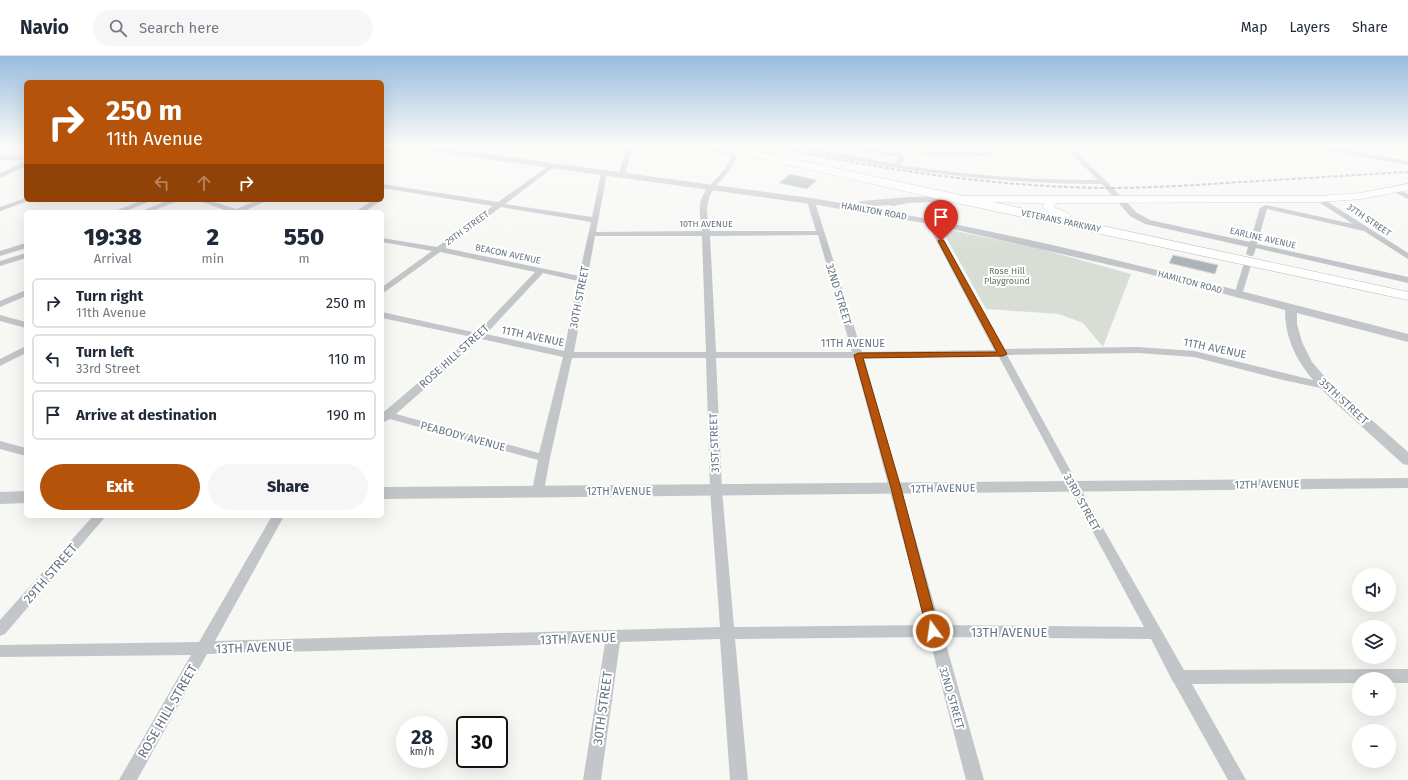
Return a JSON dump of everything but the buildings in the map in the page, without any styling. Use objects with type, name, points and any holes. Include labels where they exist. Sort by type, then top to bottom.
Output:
[{"type":"main road","name":"VETERANS PARKWAY","points":[[865,179],[957,199],[1250,254],[1408,296]]},
{"type":"main road","name":"VETERANS PARKWAY","points":[[898,179],[1066,216],[1408,287]]},
{"type":"main road","points":[[957,199],[1320,199],[1345,198],[1408,187]]},
{"type":"main road","points":[[1054,199],[1050,202],[1048,207],[1054,212],[1066,216]]},
{"type":"street","name":"29TH STREET","points":[[384,290],[534,179]]},
{"type":"street","name":"30TH STREET","points":[[538,491],[544,458],[568,356],[603,179]]},
{"type":"street","name":"HAMILTON ROAD","points":[[646,179],[712,189],[817,202],[930,221],[1068,252],[1408,338]]},
{"type":"street","name":"31ST STREET","points":[[720,179],[705,197],[704,206],[716,490],[739,780]]},
{"type":"street","points":[[1018,179],[1104,182]]},
{"type":"street","points":[[1101,179],[1120,200]]},
{"type":"street","points":[[384,186],[595,220]]},
{"type":"street","points":[[886,213],[890,206],[913,195],[910,190],[902,187]]},
{"type":"street","points":[[384,197],[397,189]]},
{"type":"street","points":[[1395,190],[1408,197]]},
{"type":"street","points":[[817,202],[858,204],[957,199]]},
{"type":"street","name":"37TH STREET","points":[[1320,199],[1408,257]]},
{"type":"street","name":"EARLINE AVENUE","points":[[1120,200],[1133,214],[1148,222],[1250,254],[1408,280]]},
{"type":"street","points":[[0,209],[24,201]]},
{"type":"street","points":[[122,210],[144,202]]},
{"type":"street","points":[[148,210],[170,202]]},
{"type":"street","points":[[207,202],[230,210]]},
{"type":"street","points":[[241,210],[259,202]]},
{"type":"street","points":[[362,210],[375,202]]},
{"type":"street","name":"32ND STREET","points":[[817,202],[821,233],[896,488],[933,631],[975,780]]},
{"type":"street","points":[[1238,295],[1264,208],[1266,207],[1364,229]]},
{"type":"street","name":"33RD STREET","points":[[930,221],[1073,486],[1236,780]]},
{"type":"street","name":"10TH AVENUE","points":[[592,234],[821,233]]},
{"type":"street","name":"BEACON AVENUE","points":[[384,240],[583,279]]},
{"type":"street","points":[[0,254],[24,245]]},
{"type":"street","points":[[0,264],[24,256]]},
{"type":"street","name":"ROSE HILL STREET","points":[[384,416],[479,336],[540,271]]},
{"type":"street","points":[[0,304],[24,295]]},
{"type":"street","name":"35TH STREET","points":[[1291,308],[1291,324],[1296,342],[1306,363],[1325,386],[1408,460]]},
{"type":"street","name":"11TH AVENUE","points":[[384,315],[568,356],[1003,354],[1138,350],[1170,351],[1194,354],[1282,377],[1325,386]]},
{"type":"street","points":[[0,318],[24,324]]},
{"type":"street","points":[[0,363],[24,350]]},
{"type":"street","name":"PEABODY AVENUE","points":[[384,416],[544,458]]},
{"type":"street","points":[[0,444],[24,451]]},
{"type":"street","name":"12TH AVENUE","points":[[384,493],[1408,483]]},
{"type":"street","points":[[0,498],[24,497]]},
{"type":"street","name":"29TH STREET","points":[[0,630],[98,518]]},
{"type":"street","name":"ROSE HILL STREET","points":[[128,780],[277,518]]},
{"type":"street","name":"13TH AVENUE","points":[[0,651],[203,648],[728,633],[933,631],[1155,633]]},
{"type":"street","name":"30TH STREET","points":[[592,780],[613,637]]},
{"type":"street","points":[[1178,677],[1408,676]]},
{"type":"green space","name":"Rose Hill Playground","points":[[941,228],[1037,248],[1131,274],[1103,347],[1083,323],[1059,314],[986,309]]},
{"type":"railway","points":[[968,179],[1064,187],[1107,188],[1157,187],[1294,179]]},
{"type":"route","points":[[933,631],[896,488],[858,355],[1003,354],[941,241]]}]
